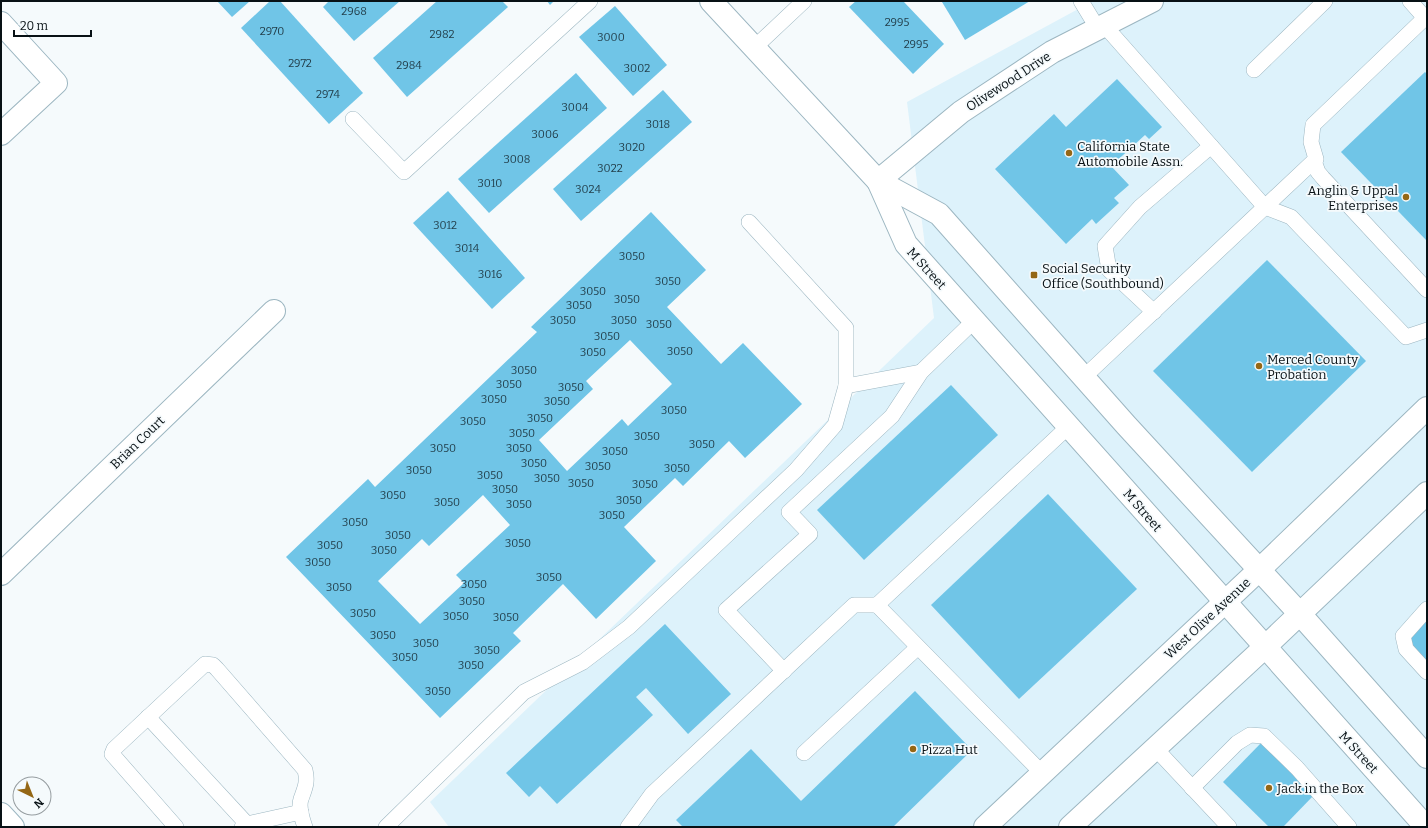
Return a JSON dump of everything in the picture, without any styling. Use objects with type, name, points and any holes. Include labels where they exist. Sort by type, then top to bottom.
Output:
[{"type":"street","name":"M Street","points":[[711,1],[878,181],[939,214],[1084,378],[1258,570],[1300,614],[1427,757]]},
{"type":"street","name":"Olivewood Drive","points":[[878,181],[961,112],[1052,52],[1152,1]]},
{"type":"street","points":[[1,24],[56,83],[1,134]]},
{"type":"street","name":"M Street","points":[[878,181],[906,244],[1426,827]]},
{"type":"street","name":"Brian Court","points":[[1,574],[274,311]]},
{"type":"street","name":"West Olive Avenue","points":[[985,827],[1258,570],[1427,408]]},
{"type":"street","points":[[1070,827],[1265,647],[1427,493]]},
{"type":"street","points":[[1,814],[13,827]]},
{"type":"lane","points":[[353,119],[404,172],[590,1]]},
{"type":"lane","points":[[754,48],[804,1]]},
{"type":"lane","points":[[1080,1],[1101,27],[1265,207],[1291,218],[1406,337],[1427,330]]},
{"type":"lane","points":[[1254,70],[1325,1]]},
{"type":"lane","points":[[1410,1],[1426,17],[1313,126],[1311,142],[1316,159],[1314,161],[1318,172],[1427,290]]},
{"type":"lane","points":[[1154,312],[1109,270],[1105,246],[1140,207],[1211,146]]},
{"type":"lane","points":[[1084,378],[1314,161]]},
{"type":"lane","points":[[386,827],[524,692],[583,662],[629,627],[796,470],[835,425],[846,386],[846,328],[749,222]]},
{"type":"lane","points":[[784,671],[726,610],[810,534],[790,512],[892,416],[921,372],[975,320]]},
{"type":"lane","points":[[846,386],[921,372]]},
{"type":"lane","points":[[628,827],[652,794],[854,606],[877,605],[1069,426]]},
{"type":"lane","points":[[877,605],[1042,773]]},
{"type":"lane","points":[[1427,609],[1403,636],[1406,649],[1427,672]]},
{"type":"lane","points":[[804,753],[918,647]]},
{"type":"lane","points":[[176,827],[112,754],[114,749],[205,664],[213,665],[306,770],[307,785],[301,800],[301,812],[305,827]]},
{"type":"lane","points":[[148,717],[245,826],[301,812]]},
{"type":"lane","points":[[1192,788],[1237,743],[1250,735],[1264,736],[1297,768],[1349,827]]},
{"type":"lane","points":[[1155,748],[1229,827]]},
{"type":"shaded area","points":[[1093,1],[1427,1],[1427,827],[449,827],[430,802],[934,318],[907,102]]},
{"type":"building","points":[[217,1],[250,1],[232,17]]},
{"type":"building","points":[[270,1],[280,1],[363,93],[329,124],[241,28]]},
{"type":"building","points":[[329,1],[400,1],[354,41],[323,7]]},
{"type":"building","points":[[437,1],[502,1],[508,7],[407,97],[373,58]]},
{"type":"building","points":[[547,1],[554,1],[550,5]]},
{"type":"building","points":[[856,1],[903,1],[944,44],[913,74],[849,7]]},
{"type":"building","points":[[1030,1],[965,40],[942,2]]},
{"type":"building","points":[[615,6],[667,65],[633,96],[579,37]]},
{"type":"building","name":"Anglin & Uppal Enterprises","points":[[1425,72],[1427,74],[1427,241],[1341,152]]},
{"type":"building","points":[[576,73],[607,108],[489,213],[458,179]]},
{"type":"building","name":"California State Automobile Assn.","points":[[1117,79],[1162,127],[1149,139],[1145,135],[1111,166],[1129,185],[1114,198],[1119,203],[1096,224],[1092,219],[1066,244],[995,169],[1054,114],[1066,127]]},
{"type":"building","points":[[663,90],[692,122],[581,221],[553,189]]},
{"type":"building","points":[[448,191],[525,278],[492,309],[413,223]]},
{"type":"building","points":[[651,212],[706,270],[667,307],[721,364],[743,343],[802,404],[745,458],[729,441],[683,486],[675,478],[624,527],[656,561],[596,619],[563,584],[513,633],[521,641],[440,718],[286,557],[368,479],[375,487],[537,332],[531,327]],"holes":[[[630,340],[672,384],[628,426],[622,419],[567,471],[539,440],[593,389],[586,381]],[[483,495],[510,525],[456,575],[464,583],[420,624],[378,581],[422,539],[429,546]]]},
{"type":"building","name":"Merced County Probation","points":[[1267,260],[1366,361],[1252,472],[1153,371]]},
{"type":"building","points":[[951,385],[998,435],[864,560],[817,510]]},
{"type":"building","points":[[1048,494],[1137,589],[1019,699],[931,605]]},
{"type":"building","points":[[1427,620],[1427,662],[1406,641]]},
{"type":"building","points":[[665,624],[731,694],[688,734],[646,688],[636,697],[653,715],[557,804],[540,786],[529,797],[506,773]]},
{"type":"building","points":[[915,691],[972,750],[893,827],[683,827],[676,820],[751,749],[801,801]]},
{"type":"building","name":"Jack in the Box","points":[[1261,743],[1314,795],[1283,827],[1269,827],[1223,782]]},
{"type":"place","name":"California State Automobile Assn.","points":[[1069,153]]},
{"type":"place","name":"Anglin & Uppal Enterprises","points":[[1406,197]]},
{"type":"place","name":"Social Security Office (Southbound)","points":[[1034,275]]},
{"type":"place","name":"Merced County Probation","points":[[1259,366]]},
{"type":"place","name":"Pizza Hut","points":[[913,749]]},
{"type":"place","name":"Jack in the Box","points":[[1269,788]]}]
